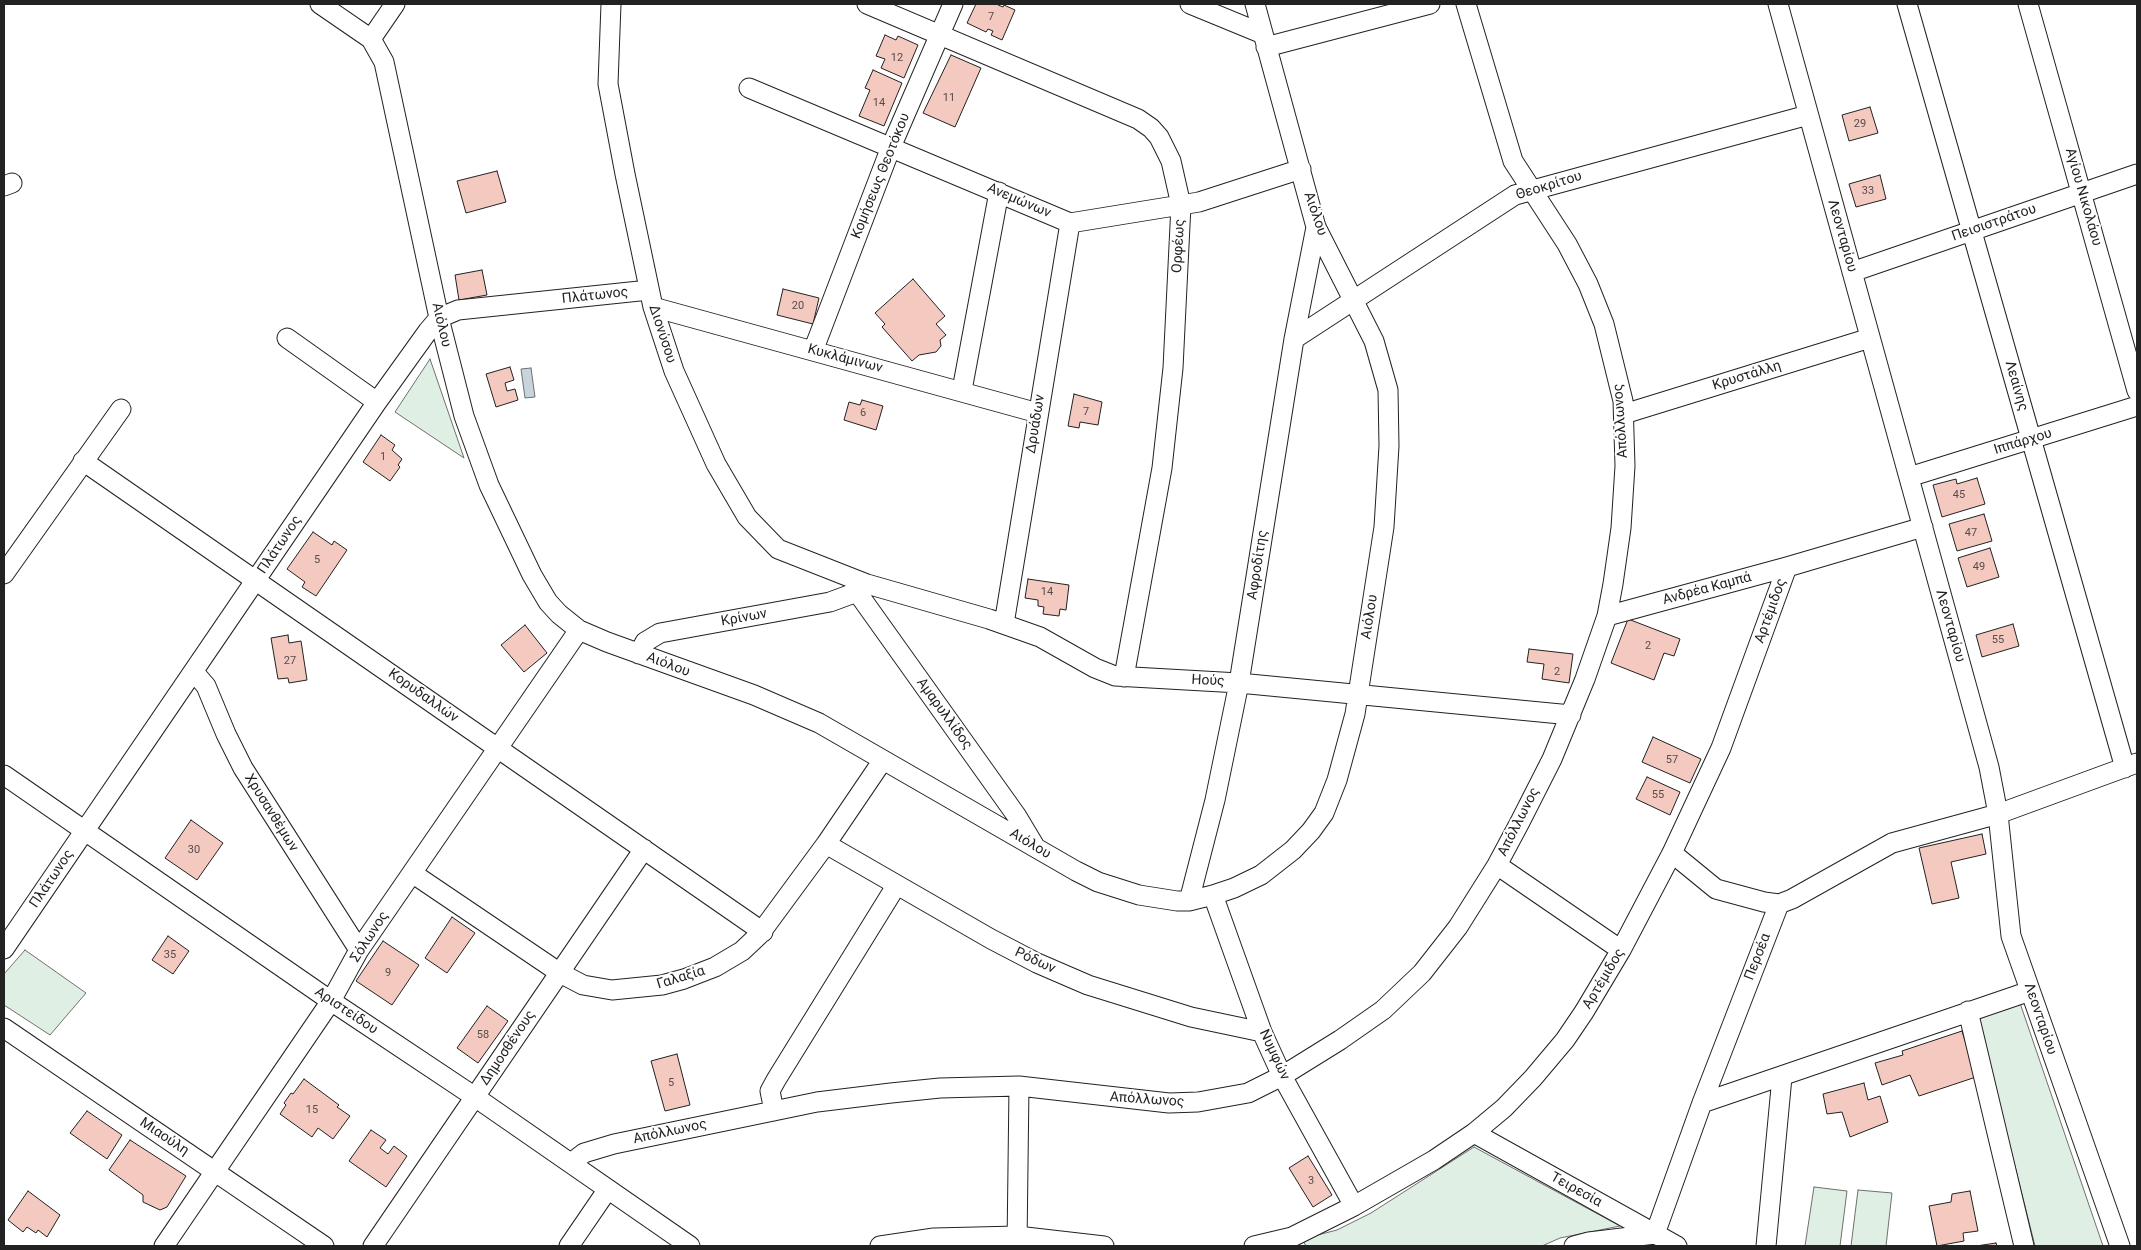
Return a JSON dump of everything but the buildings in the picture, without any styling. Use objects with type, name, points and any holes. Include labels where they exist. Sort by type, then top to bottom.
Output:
[{"type":"street","points":[[320,4],[371,39],[395,4]]},
{"type":"street","name":"Διονύσου","points":[[611,4],[608,84],[651,298],[674,371],[716,464],[747,517],[778,549],[859,587]]},
{"type":"street","name":"Ορφέως","points":[[866,4],[1138,119],[1151,128],[1166,148],[1175,176],[1181,205],[1173,368],[1163,459],[1124,677]]},
{"type":"street","name":"Κομήσεως Θεοτόκου","points":[[813,351],[891,147],[953,4]]},
{"type":"street","points":[[1190,4],[1264,41],[1430,4]]},
{"type":"street","name":"Αιόλου","points":[[371,39],[384,62],[439,318],[464,416],[489,485],[540,590],[559,614],[580,630],[607,642],[792,710],[1076,871],[1114,888],[1151,898],[1189,901],[1242,885],[1269,870],[1293,850],[1318,823],[1326,809],[1337,780],[1355,714],[1384,527],[1389,446],[1388,390],[1374,340],[1316,227],[1255,4]]},
{"type":"street","name":"Απόλλωνος","points":[[571,1163],[594,1148],[817,1102],[930,1089],[1019,1086],[1169,1103],[1198,1102],[1248,1093],[1282,1076],[1340,1040],[1383,1010],[1422,973],[1458,927],[1497,865],[1545,773],[1585,679],[1607,616],[1621,528],[1625,466],[1624,414],[1620,384],[1595,301],[1567,244],[1530,190],[1510,151],[1466,4]]},
{"type":"street","name":"Λεονταρίου","points":[[1778,4],[1989,768],[1998,814],[2009,928],[2120,1246]]},
{"type":"street","name":"Λεαίνης","points":[[1908,4],[2031,440],[2131,766]]},
{"type":"street","name":"Αγίου Νικολάου","points":[[2028,4],[2137,391]]},
{"type":"street","name":"Ανεμώνων","points":[[749,88],[1070,223]]},
{"type":"street","name":"Θεοκρίτου","points":[[1294,339],[1515,195],[1808,115]]},
{"type":"street","points":[[1070,223],[1199,202],[1301,169]]},
{"type":"street","name":"Πεισιστράτου","points":[[1852,272],[2137,174]]},
{"type":"street","points":[[962,390],[999,192]]},
{"type":"street","name":"Δρυάδων","points":[[1004,624],[1070,223]]},
{"type":"street","name":"Αφροδίτης","points":[[1189,901],[1215,800],[1239,683],[1294,339],[1316,227]]},
{"type":"street","name":"Πλάτωνος","points":[[4,950],[377,402],[439,318],[458,310],[651,298]]},
{"type":"street","name":"Κυκλάμινων","points":[[651,298],[813,351],[962,390],[1038,413]]},
{"type":"street","points":[[287,338],[377,402]]},
{"type":"street","name":"Κρυστάλλη","points":[[1624,414],[1870,338]]},
{"type":"street","name":"Ιππάρχου","points":[[1909,477],[2137,406]]},
{"type":"street","points":[[4,574],[121,409]]},
{"type":"street","name":"Κορυδαλλών","points":[[83,461],[762,932]]},
{"type":"street","name":"Ανδρέα Καμπά","points":[[1607,616],[1787,568],[1923,527]]},
{"type":"street","name":"Αρτέμιδος","points":[[1254,1246],[1292,1237],[1354,1206],[1434,1160],[1474,1133],[1504,1108],[1550,1058],[1584,1012],[1622,950],[1672,853],[1721,748],[1787,568]]},
{"type":"street","name":"Ηούς","points":[[859,587],[1004,624],[1040,637],[1095,668],[1124,677],[1239,683],[1571,715]]},
{"type":"street","name":"Κρίνων","points":[[639,654],[645,642],[660,633],[830,602],[859,587]]},
{"type":"street","name":"Αμαρυλλίδος","points":[[859,587],[1016,815],[1034,846]]},
{"type":"street","name":"Σόλωνος","points":[[164,1246],[331,1001],[359,950],[580,630]]},
{"type":"street","name":"Χρυσανθέμων","points":[[194,672],[206,686],[226,734],[243,768],[359,950]]},
{"type":"street","name":"Γαλαξία","points":[[412,873],[560,973],[583,986],[601,990],[662,985],[700,974],[721,964],[742,950],[762,932],[826,844],[883,760]]},
{"type":"street","points":[[1672,853],[1716,889],[1764,902],[1779,904],[1792,899],[1892,843],[1998,814],[2131,766]]},
{"type":"street","name":"Αριστείδου","points":[[4,775],[84,832],[475,1097],[690,1246]]},
{"type":"street","name":"Ρόδων","points":[[826,844],[896,886],[1011,950],[1088,985],[1191,1017],[1262,1032]]},
{"type":"street","name":"Δημοσθένους","points":[[372,1246],[644,850]]},
{"type":"street","points":[[1497,865],[1622,950]]},
{"type":"street","points":[[774,1111],[770,1091],[896,886]]},
{"type":"street","name":"Νυμφών","points":[[1213,895],[1262,1032],[1282,1076],[1354,1206]]},
{"type":"street","name":"Περσέα","points":[[1655,1234],[1702,1102],[1779,904]]},
{"type":"street","points":[[1702,1102],[1782,1077],[2030,991]]},
{"type":"street","points":[[1968,1012],[2024,1246]]},
{"type":"street","name":"Μιαούλη","points":[[4,1028],[324,1246]]},
{"type":"street","points":[[1766,1246],[1782,1077]]},
{"type":"street","points":[[1017,1241],[1019,1086]]},
{"type":"street","name":"Tειρεσία","points":[[1474,1133],[1678,1246]]},
{"type":"street","points":[[569,1246],[608,1189]]},
{"type":"street","points":[[1574,1246],[1655,1234]]},
{"type":"street","points":[[880,1246],[934,1238],[1104,1246]]},
{"type":"green space","points":[[430,359],[464,458],[395,412]]},
{"type":"green space","points":[[25,950],[86,993],[50,1035],[4,1005],[4,974]]},
{"type":"green space","points":[[2020,1003],[2103,1246],[2035,1246],[1978,1019]]},
{"type":"green space","points":[[1474,1147],[1620,1226],[1560,1238],[1542,1246],[1306,1246],[1302,1239],[1337,1230],[1371,1213]]},
{"type":"green space","points":[[1814,1187],[1847,1191],[1840,1246],[1805,1246]]},
{"type":"green space","points":[[1858,1190],[1892,1193],[1886,1246],[1851,1246]]},
{"type":"shaded area","points":[[531,368],[535,397],[525,398],[521,369]]}]
